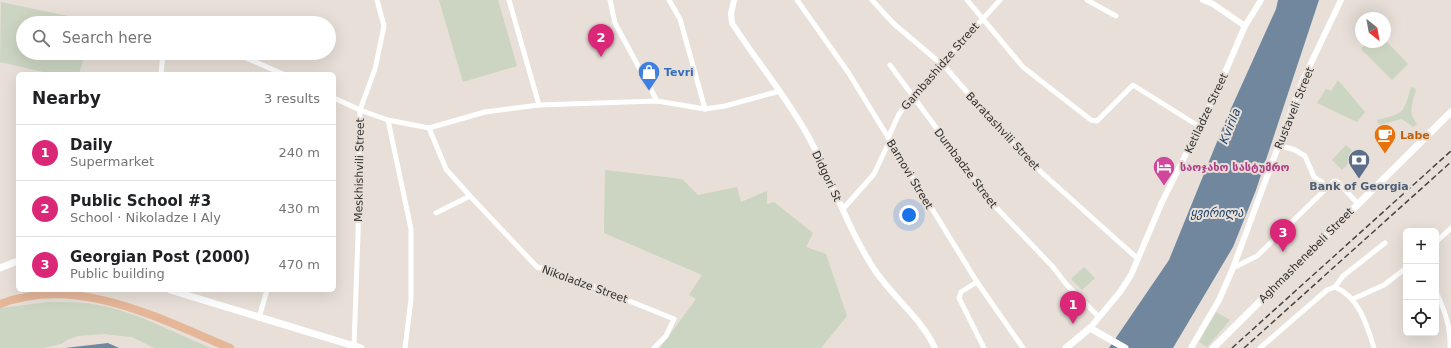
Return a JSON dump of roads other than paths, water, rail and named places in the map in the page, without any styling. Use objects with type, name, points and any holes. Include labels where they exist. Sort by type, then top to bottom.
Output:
[{"type":"main road","name":"Aghmashenebeli Street","points":[[1213,348],[1451,112]]},
{"type":"main road","points":[[0,268],[16,263]]},
{"type":"main road","points":[[176,292],[357,347]]},
{"type":"main road","points":[[0,304],[48,294],[90,298],[129,307],[230,348]]},
{"type":"main road","points":[[1066,348],[1090,328],[1124,348]]},
{"type":"street","name":"Meskhishvili Street","points":[[357,347],[360,110],[375,69],[384,26],[377,0]]},
{"type":"street","points":[[509,0],[540,104]]},
{"type":"street","points":[[610,0],[615,23],[657,101]]},
{"type":"street","points":[[669,0],[680,19],[705,109]]},
{"type":"street","name":"Didgori St","points":[[734,0],[731,14],[732,23],[780,91],[808,136],[830,178],[842,209],[874,268],[916,316],[930,337],[935,348]]},
{"type":"street","name":"Barnovi Street","points":[[797,0],[848,72],[977,282],[1023,348]]},
{"type":"street","name":"Baratashvili Street","points":[[872,0],[893,23],[941,64],[992,122],[1041,172],[1138,259]]},
{"type":"street","points":[[967,0],[1023,67],[1091,120],[1097,121],[1133,85],[1200,127]]},
{"type":"street","name":"Gambashidze Street","points":[[842,209],[874,174],[899,114],[913,95],[1000,0]]},
{"type":"street","points":[[1087,0],[1116,16]]},
{"type":"street","points":[[1202,0],[1214,4],[1245,26]]},
{"type":"street","name":"Ketiladze Street","points":[[1090,328],[1120,292],[1131,275],[1162,202],[1200,127],[1245,26],[1261,0]]},
{"type":"street","name":"Rustaveli Street","points":[[1191,348],[1219,300],[1233,268],[1302,82],[1341,0]]},
{"type":"street","points":[[161,72],[162,60]]},
{"type":"street","points":[[251,60],[278,72]]},
{"type":"street","name":"Dumbadze Street","points":[[890,65],[990,202],[1053,267],[1066,284],[1100,317]]},
{"type":"street","points":[[336,99],[360,110],[388,120],[429,128],[485,112],[540,104],[657,101],[705,109],[725,106],[780,91]]},
{"type":"street","points":[[388,120],[411,229],[411,299],[405,348]]},
{"type":"street","name":"Nikoladze Street","points":[[429,128],[446,169],[537,266],[565,275],[674,319],[666,336],[654,348]]},
{"type":"street","points":[[1279,145],[1295,150],[1305,156],[1314,177],[1322,182],[1326,187]]},
{"type":"street","points":[[1233,268],[1257,256],[1326,187],[1334,181],[1338,182],[1358,204]]},
{"type":"street","points":[[436,213],[470,196]]},
{"type":"street","points":[[1439,239],[1451,228]]},
{"type":"street","points":[[1335,288],[1343,276],[1385,243]]},
{"type":"street","points":[[1353,299],[1391,282],[1403,271]]},
{"type":"street","points":[[977,282],[961,292],[959,298],[984,348]]},
{"type":"street","points":[[1260,348],[1327,290],[1335,288],[1344,291],[1353,299],[1370,332],[1374,348]]},
{"type":"street","points":[[259,318],[266,292]]},
{"type":"street","points":[[1439,298],[1444,308],[1449,327],[1450,348]]},
{"type":"water","name":"ყვირილა","points":[[1278,0],[1319,0],[1256,190],[1233,247],[1173,348],[1109,348],[1169,260],[1225,122],[1276,9]]},
{"type":"water","points":[[108,343],[119,348],[65,348]]},
{"type":"railway","points":[[1232,348],[1451,151]]},
{"type":"railway","points":[[1244,348],[1451,162]]},
{"type":"place","name":"Public School #3","points":[[601,57]]},
{"type":"place","name":"Tevri","points":[[649,92]]},
{"type":"place","name":"Labe","points":[[1385,154]]},
{"type":"place","name":"Bank of Georgia","points":[[1359,180]]},
{"type":"place","name":"საოჯახო სასტუმრო","points":[[1164,186]]},
{"type":"place","name":"Georgian Post (2000)","points":[[1283,252]]},
{"type":"place","name":"Daily","points":[[1073,324]]},
{"type":"water label","name":"Kvirila","points":[[1230,126]]}]
